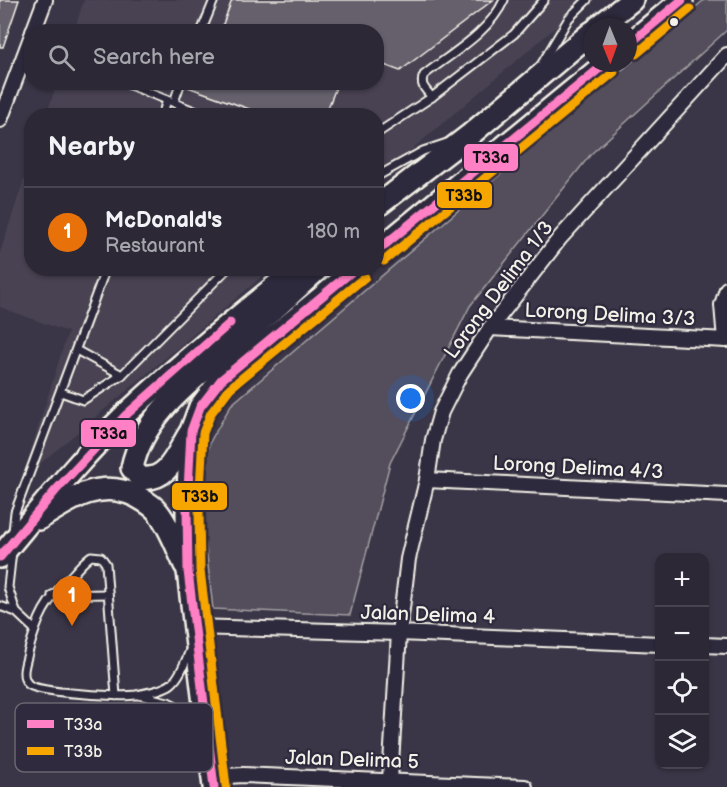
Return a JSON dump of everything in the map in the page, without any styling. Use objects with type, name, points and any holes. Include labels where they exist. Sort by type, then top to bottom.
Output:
[{"type":"main road","points":[[609,18],[632,0]]},
{"type":"main road","points":[[637,38],[682,0]]},
{"type":"main road","points":[[384,201],[471,134],[583,39]]},
{"type":"main road","points":[[384,245],[595,72]]},
{"type":"main road","points":[[6,550],[56,490],[126,415],[199,349],[288,276]]},
{"type":"main road","points":[[311,276],[171,399],[149,427],[135,454],[132,468],[140,478],[152,480],[166,472],[191,431],[200,407],[208,394],[236,366],[348,276]]},
{"type":"main road","points":[[191,431],[187,510],[188,571],[203,703]]},
{"type":"main road","points":[[27,527],[75,497],[91,490],[116,489],[127,492],[158,510],[188,571]]},
{"type":"street","points":[[36,24],[45,0]]},
{"type":"street","points":[[0,120],[6,86],[24,49]]},
{"type":"street","name":"Lorong Delima 1/3","points":[[398,783],[399,633],[408,559],[441,412],[460,374],[490,328],[560,238],[727,55]]},
{"type":"street","points":[[726,340],[722,305],[727,289]]},
{"type":"street","name":"Lorong Delima 3/3","points":[[490,328],[726,340]]},
{"type":"street","name":"Lorong Delima 4/3","points":[[427,480],[727,495]]},
{"type":"street","name":"Jalan Delima 4","points":[[195,632],[399,633],[655,644]]},
{"type":"street","points":[[709,645],[727,646]]},
{"type":"street","name":"Jalan Delima 5","points":[[213,782],[243,775],[525,787]]},
{"type":"lane","points":[[204,24],[214,0]]},
{"type":"lane","points":[[432,97],[422,86],[421,80],[424,75],[487,26],[499,12],[504,0]]},
{"type":"lane","points":[[384,129],[432,97],[514,34],[544,0]]},
{"type":"lane","points":[[533,80],[569,18],[587,0]]},
{"type":"lane","points":[[142,90],[187,108]]},
{"type":"lane","points":[[166,108],[177,90]]},
{"type":"lane","points":[[384,173],[423,151],[471,134]]},
{"type":"lane","points":[[16,612],[8,587],[6,550],[15,512],[103,276]]},
{"type":"lane","points":[[61,392],[83,400],[122,375],[220,276]]},
{"type":"lane","points":[[76,350],[122,375]]},
{"type":"lane","points":[[116,696],[106,564],[105,560],[97,555],[87,558],[52,596],[34,628],[24,673],[24,678],[32,687],[116,696],[136,695],[165,687],[177,678],[195,632]]},
{"type":"lane","points":[[52,596],[108,594]]},
{"type":"lane","points":[[0,606],[16,612],[34,628]]},
{"type":"lane","points":[[136,695],[168,703]]},
{"type":"shaded area","points":[[84,0],[588,0],[384,173],[384,108],[49,108],[55,90],[384,90],[384,24],[76,24]]},
{"type":"shaded area","points":[[704,0],[727,0],[727,30],[591,154],[470,306],[390,463],[350,615],[213,609],[200,493],[210,442],[231,405],[620,72],[637,72],[637,57]]},
{"type":"shaded area","points":[[24,179],[24,276],[263,276],[22,479],[68,332],[0,307],[0,253]]},
{"type":"building","points":[[0,0],[19,0],[3,47],[0,47]]},
{"type":"building","points":[[232,0],[493,0],[400,71],[384,65],[384,24],[223,24]]},
{"type":"building","points":[[196,90],[335,90],[328,108],[247,108]]},
{"type":"transit line","name":"T33a","points":[[637,38],[682,0]]},
{"type":"transit line","name":"T33b","points":[[637,53],[690,9]]},
{"type":"transit line","name":"T33a","points":[[384,245],[595,72]]},
{"type":"transit line","name":"T33b","points":[[384,261],[614,72]]},
{"type":"transit line","name":"T33a","points":[[204,703],[188,571],[187,510],[191,431],[200,407],[221,380],[346,276]]},
{"type":"transit line","name":"T33b","points":[[226,786],[200,570],[199,510],[203,433],[211,413],[230,388],[365,277]]},
{"type":"transit line","name":"T33a","points":[[0,557],[56,490],[126,415],[230,323]]},
{"type":"transit line","name":"T33a","points":[[212,772],[214,787]]},
{"type":"place","name":"McDonald's","points":[[72,626]]}]
